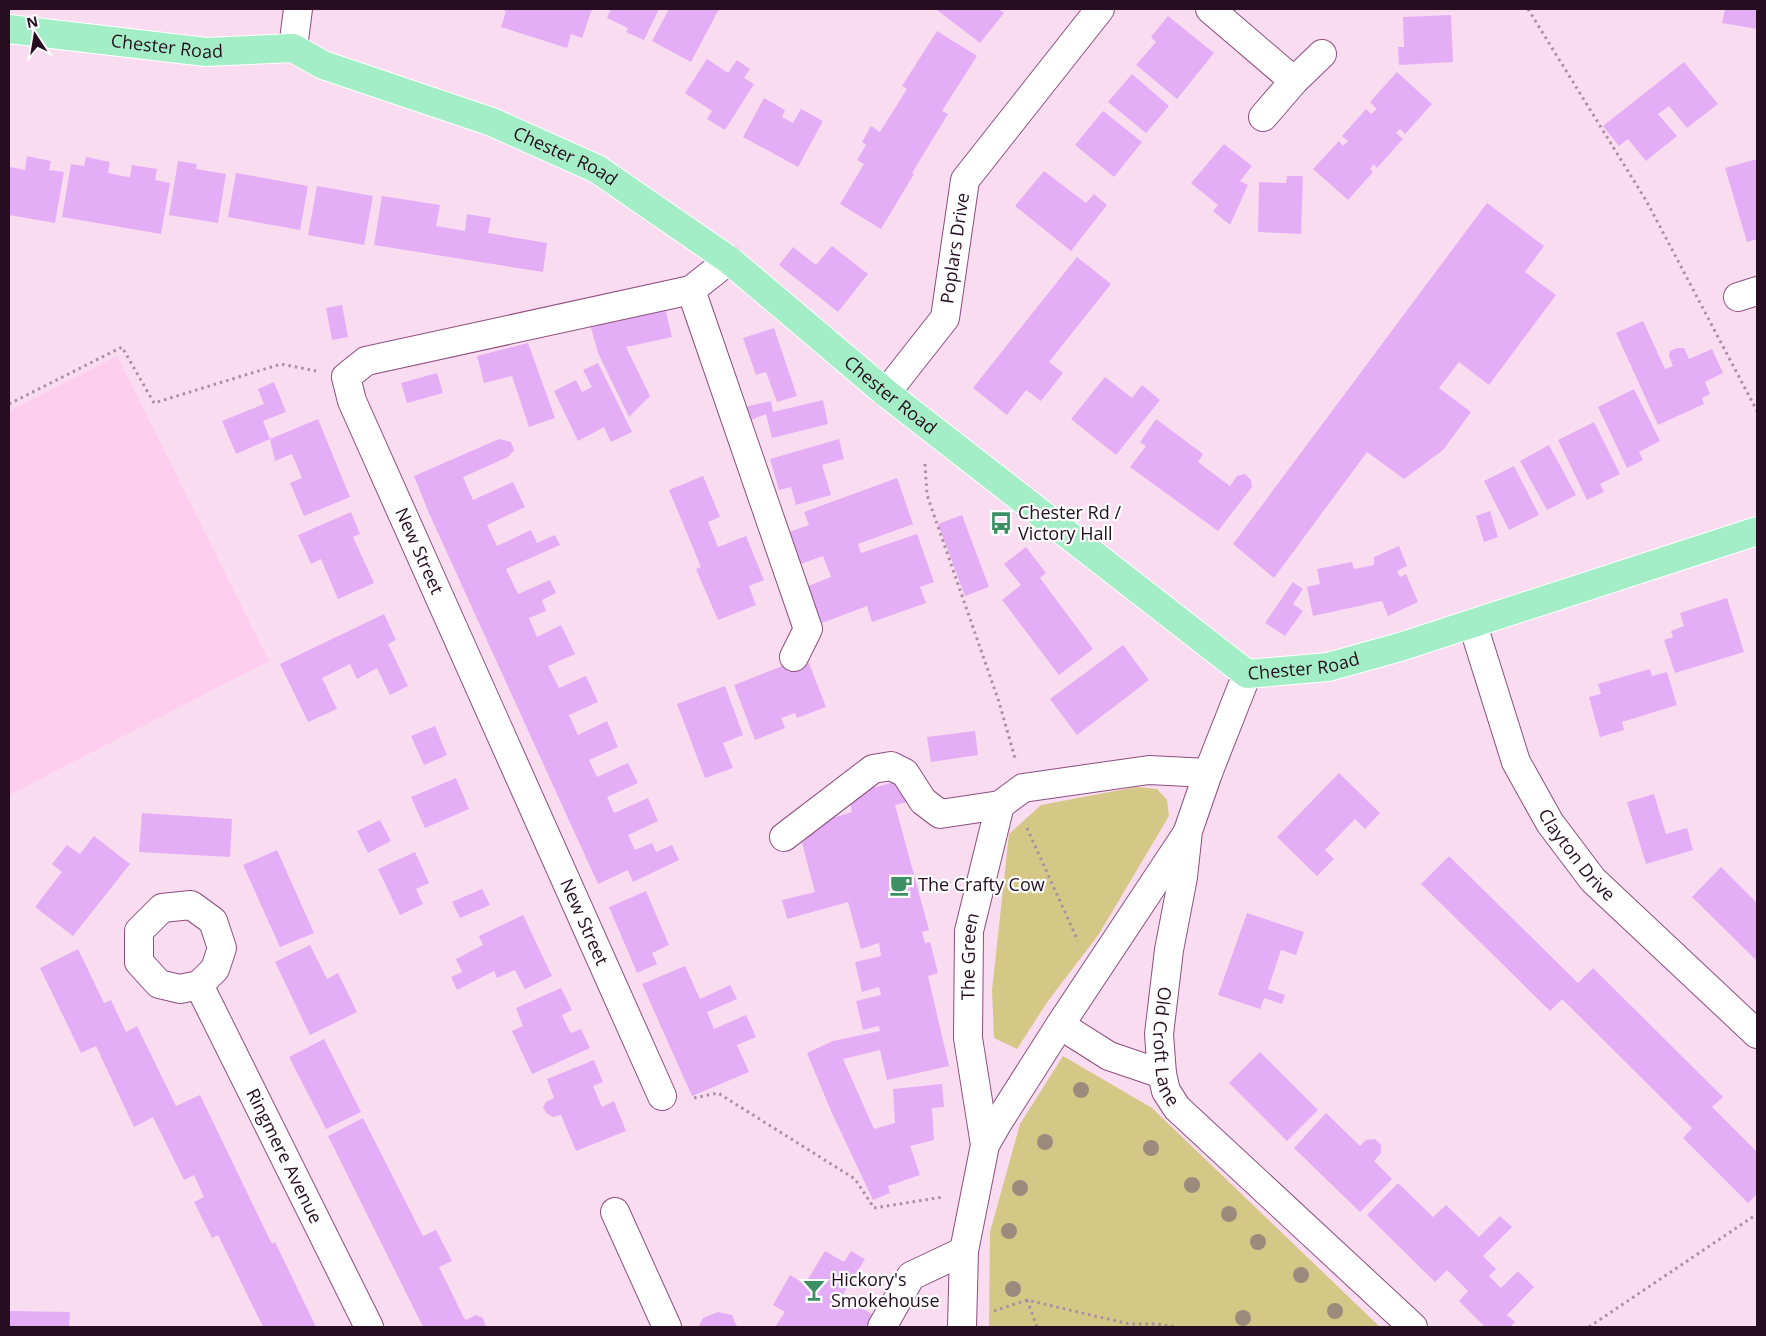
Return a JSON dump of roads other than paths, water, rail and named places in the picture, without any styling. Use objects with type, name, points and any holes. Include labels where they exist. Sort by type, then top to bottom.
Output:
[{"type":"main road","name":"Chester Road","points":[[9,29],[206,52],[294,48],[323,65],[492,122],[597,169],[729,260],[922,422],[1247,674],[1328,667],[1400,647],[1473,625],[1757,531]]},
{"type":"street","points":[[294,48],[298,9]]},
{"type":"street","name":"Poplars Drive","points":[[886,393],[946,318],[965,180],[1100,9]]},
{"type":"street","points":[[1210,9],[1294,81]]},
{"type":"street","points":[[1263,116],[1294,81],[1322,54]]},
{"type":"street","points":[[729,260],[691,290],[808,629],[794,658]]},
{"type":"street","name":"New Street","points":[[662,1096],[352,401],[346,377],[366,361],[691,290]]},
{"type":"street","name":"Clayton Drive","points":[[1473,625],[1516,762],[1550,823],[1593,880],[1757,1034]]},
{"type":"street","name":"Old Croft Lane","points":[[1247,674],[1208,773],[1188,831],[1183,877],[1168,950],[1159,1034],[1162,1074],[1166,1091],[1177,1108],[1413,1327]]},
{"type":"street","points":[[784,837],[874,768],[891,766],[905,773],[923,801],[940,814],[1012,796],[1149,770],[1208,773]]},
{"type":"street","name":"The Green","points":[[985,1145],[968,1038],[969,930],[1012,796]]},
{"type":"street","name":"The Green","points":[[962,1324],[964,1251],[985,1145],[1060,1025],[1188,831]]},
{"type":"street","name":"Ringmere Avenue","points":[[199,985],[369,1327]]},
{"type":"street","points":[[1060,1025],[1109,1056],[1162,1074]]},
{"type":"street","points":[[615,1212],[667,1327]]},
{"type":"street","points":[[882,1327],[912,1276],[964,1251]]},
{"type":"place","name":"Chester Rd / Victory Hall","points":[[1001,523]]},
{"type":"place","name":"The Crafty Cow","points":[[901,885]]},
{"type":"place","name":"Hickory's Smokehouse","points":[[814,1290]]}]
